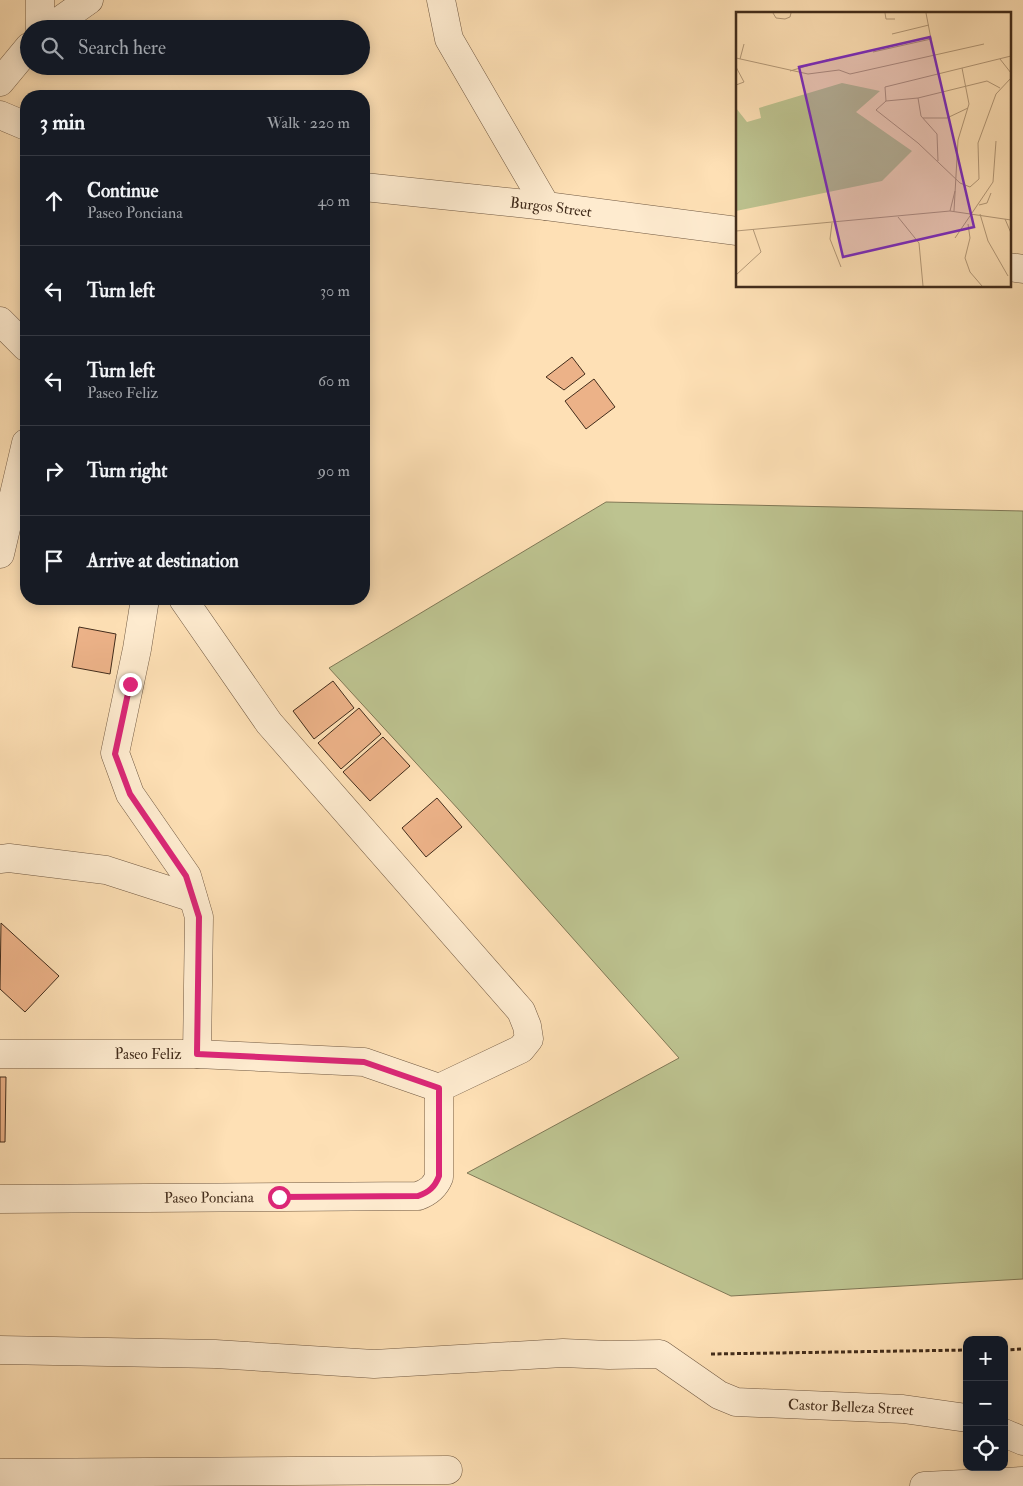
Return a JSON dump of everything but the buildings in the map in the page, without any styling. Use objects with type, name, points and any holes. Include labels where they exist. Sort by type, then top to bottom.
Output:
[{"type":"street","points":[[40,0],[40,20]]},
{"type":"street","points":[[61,20],[89,0]]},
{"type":"street","points":[[441,0],[450,39],[546,206]]},
{"type":"street","points":[[0,82],[20,58]]},
{"type":"street","points":[[0,115],[20,123]]},
{"type":"street","name":"Burgos Street","points":[[370,189],[546,206],[736,231]]},
{"type":"street","points":[[1010,267],[1023,269]]},
{"type":"street","points":[[0,321],[20,341]]},
{"type":"street","points":[[0,554],[20,468]]},
{"type":"street","points":[[144,605],[115,754],[130,794],[186,876],[199,917],[197,1054]]},
{"type":"street","points":[[187,605],[269,723],[520,1011],[527,1026],[529,1040],[521,1049],[439,1088]]},
{"type":"street","points":[[0,859],[9,858],[106,870],[193,898]]},
{"type":"street","name":"Paseo Feliz","points":[[0,1054],[197,1054],[364,1062],[439,1088]]},
{"type":"street","name":"Paseo Ponciana","points":[[0,1199],[418,1196],[428,1192],[437,1182],[439,1176],[439,1088]]},
{"type":"street","name":"Castor Belleza Street","points":[[0,1350],[215,1354],[374,1364],[563,1353],[610,1355],[660,1354],[719,1395],[736,1402],[903,1409],[963,1417]]},
{"type":"street","points":[[1008,1435],[1023,1441]]},
{"type":"street","points":[[0,1473],[448,1470]]},
{"type":"street","points":[[924,1486],[1023,1481]]},
{"type":"path","points":[[1008,1350],[1023,1349]]},
{"type":"path","points":[[710,1354],[963,1350]]},
{"type":"green space","points":[[606,502],[1023,511],[1023,1279],[731,1296],[467,1173],[679,1058],[459,810],[329,668]]},
{"type":"route","points":[[130,684],[115,754],[130,794],[186,876],[199,917],[197,1054],[364,1062],[439,1088],[439,1176],[434,1187],[428,1192],[418,1196],[279,1197]]}]
